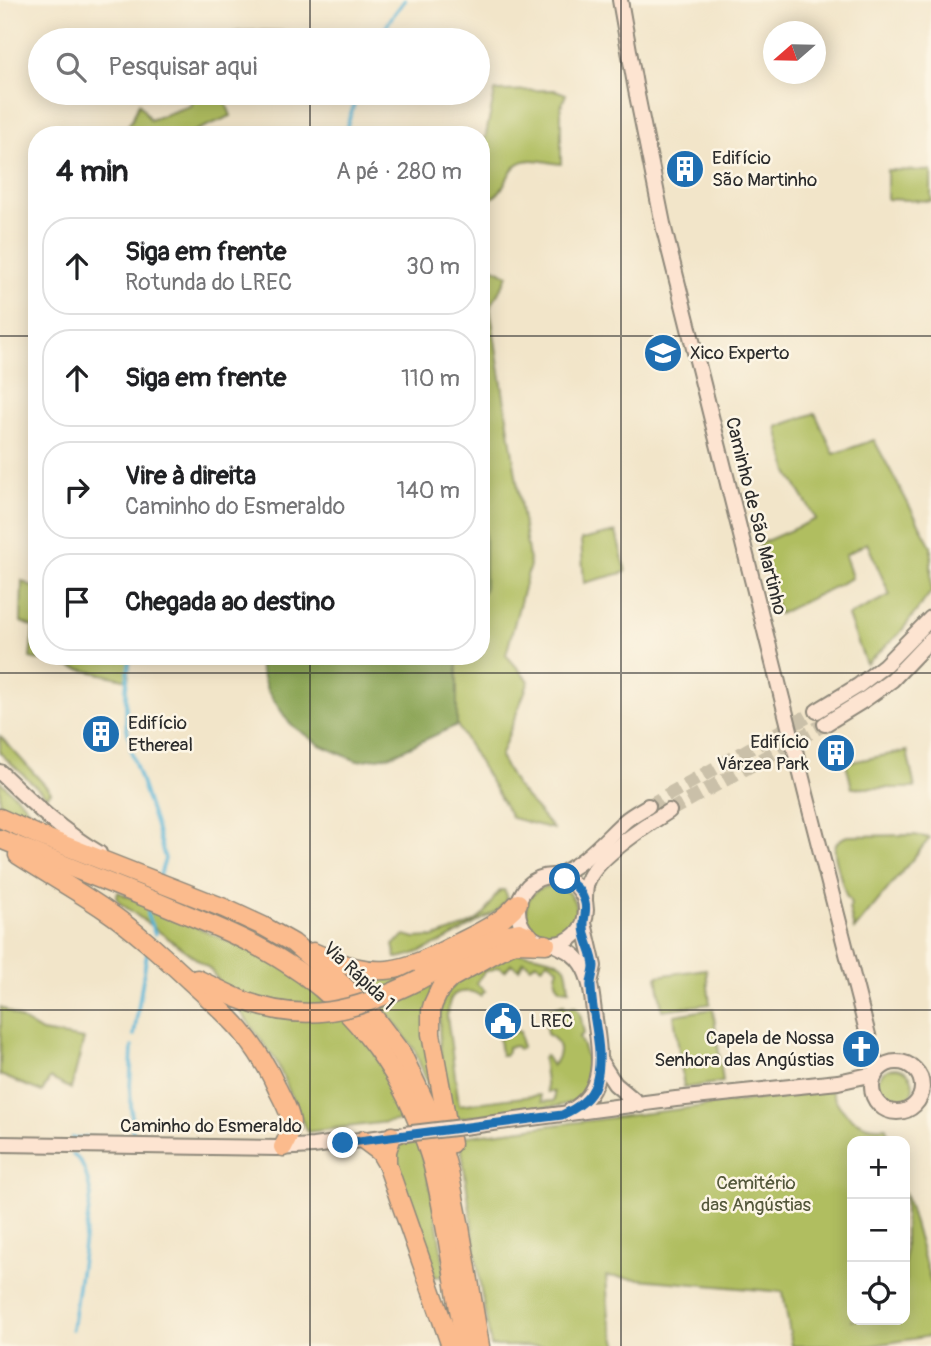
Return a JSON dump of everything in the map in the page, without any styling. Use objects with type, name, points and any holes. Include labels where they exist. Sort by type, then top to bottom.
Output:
[{"type":"highway","name":"Via Rápida 1","points":[[0,818],[263,926],[293,943],[372,1013],[402,1054],[442,1147],[460,1227],[480,1346]]},
{"type":"highway","name":"Via Rápida 1","points":[[0,841],[232,933],[310,979],[368,1035],[393,1072],[423,1134],[437,1184],[465,1346]]},
{"type":"highway","points":[[0,841],[105,909],[234,1021],[264,1061],[291,1118],[290,1133],[283,1147]]},
{"type":"highway","points":[[293,943],[355,968],[377,971],[399,969],[420,962],[494,925],[507,916],[518,903]]},
{"type":"highway","points":[[175,967],[257,1006],[277,1011],[321,1013],[383,998],[502,934],[519,932],[529,936]]},
{"type":"highway","points":[[460,1227],[458,1190],[431,1034],[433,1004],[440,989],[452,978],[500,950],[516,943],[551,945]]},
{"type":"highway","points":[[387,1164],[387,1150],[398,1135]]},
{"type":"highway","points":[[364,1140],[380,1152],[387,1164],[451,1346]]},
{"type":"main road","name":"Caminho de São Martinho","points":[[620,0],[664,229],[870,1038],[876,1072]]},
{"type":"main road","points":[[817,710],[858,686],[885,665],[931,618]]},
{"type":"main road","points":[[825,724],[892,680],[931,639]]},
{"type":"main road","points":[[0,772],[48,817],[128,870]]},
{"type":"main road","points":[[562,1115],[581,1105],[592,1093],[596,1083],[600,1060],[590,984],[582,965],[573,954],[537,942],[529,936],[521,925],[518,903],[531,883],[579,865],[628,819],[648,806]]},
{"type":"main road","points":[[590,984],[594,966],[584,923],[587,883],[597,865],[642,828],[669,811]]},
{"type":"main road","points":[[555,876],[574,884],[585,901]]},
{"type":"main road","points":[[551,945],[566,942],[575,936],[584,923]]},
{"type":"main road","name":"Caminho de São Martinho","points":[[870,1038],[891,1062]]},
{"type":"main road","points":[[600,1060],[615,1084],[640,1105]]},
{"type":"main road","points":[[891,1062],[906,1064],[918,1074],[922,1087],[918,1101],[904,1111],[883,1107],[873,1095],[872,1082],[876,1072],[891,1062]]},
{"type":"main road","name":"Caminho do Esmeraldo","points":[[0,1144],[283,1147],[364,1140],[702,1096],[838,1082],[876,1072]]},
{"type":"main road","name":"Caminho do Esmeraldo","points":[[838,1082],[873,1095]]},
{"type":"main road","points":[[596,1083],[598,1096],[606,1110]]},
{"type":"green space","points":[[555,90],[566,94],[561,107],[561,164],[523,161],[512,170],[501,189],[490,200],[490,126],[488,126],[495,91]]},
{"type":"green space","points":[[138,105],[150,120],[192,105],[227,105],[231,116],[207,126],[127,126]]},
{"type":"green space","points":[[887,170],[931,171],[931,201],[887,199]]},
{"type":"green space","points":[[490,266],[508,275],[490,308]]},
{"type":"green space","points":[[490,308],[530,565],[506,655],[529,681],[500,757],[516,786],[553,829],[512,818],[457,725],[457,665],[490,665]]},
{"type":"green space","points":[[815,413],[834,454],[874,440],[931,546],[931,592],[899,634],[866,664],[848,616],[890,595],[867,543],[845,555],[852,578],[779,614],[759,544],[816,519],[788,472],[777,427]]},
{"type":"green space","points":[[616,532],[626,572],[584,583],[581,540]]},
{"type":"green space","points":[[22,581],[28,584],[28,625],[21,622]]},
{"type":"green space","points":[[61,665],[130,665],[128,680]]},
{"type":"green space","points":[[259,665],[457,665],[457,725],[390,756],[357,761],[320,745],[290,724],[267,690]]},
{"type":"green space","points":[[0,736],[51,792],[46,796],[0,753]]},
{"type":"green space","points":[[907,751],[915,788],[852,788],[846,763]]},
{"type":"green space","points":[[0,781],[23,803],[43,829],[0,806]]},
{"type":"green space","points":[[914,835],[930,838],[854,930],[849,908],[851,906],[836,857],[837,843],[847,836]]},
{"type":"green space","points":[[551,886],[569,893],[576,911],[569,929],[551,936],[533,929],[526,911],[533,893]]},
{"type":"green space","points":[[501,890],[507,895],[506,901],[497,911],[433,946],[396,958],[393,945],[405,935],[431,938],[466,926],[484,914]]},
{"type":"green space","points":[[118,892],[284,966],[366,1037],[412,1119],[307,1132],[276,1061],[210,969],[120,903],[116,897]]},
{"type":"green space","points":[[515,953],[542,956],[561,964],[566,969],[569,990],[559,987],[556,979],[558,968],[548,961],[542,967],[536,962],[531,967],[524,961],[519,969],[511,964],[505,971],[499,967],[484,972],[476,983],[485,991],[480,996],[473,992],[454,994],[447,1016],[459,1105],[540,1095],[542,1102],[554,1101],[554,1092],[547,1092],[543,1058],[545,1055],[552,1066],[558,1057],[559,1048],[556,1040],[547,1034],[544,1010],[564,1005],[565,1008],[575,1006],[580,1013],[584,1033],[579,1037],[589,1072],[587,1087],[579,1098],[561,1105],[452,1119],[441,1056],[441,1007],[446,995],[459,981],[487,964]]},
{"type":"green space","points":[[706,969],[710,1004],[662,1010],[657,976]]},
{"type":"green space","points":[[422,971],[432,986],[434,1089],[430,1090],[414,1049],[391,1018],[356,980],[358,977],[398,977]]},
{"type":"green space","points":[[1,1007],[42,1032],[84,1039],[71,1089],[50,1078],[42,1092],[0,1075]]},
{"type":"green space","points":[[713,1009],[723,1082],[684,1088],[674,1015]]},
{"type":"green space","points":[[520,1031],[522,1048],[508,1047],[505,1055],[501,1055],[499,1039],[506,1036],[505,1033]]},
{"type":"green space","points":[[895,1068],[908,1073],[913,1086],[908,1099],[895,1104],[882,1099],[877,1086],[882,1073]]},
{"type":"green space","name":"Cemitério das Angústias","points":[[831,1090],[852,1119],[868,1126],[886,1127],[889,1136],[847,1136],[847,1325],[910,1325],[910,1210],[931,1283],[931,1336],[869,1346],[792,1346],[783,1292],[606,1276],[609,1318],[618,1346],[491,1346],[460,1137]]},
{"type":"green space","points":[[419,1142],[432,1194],[444,1276],[435,1277],[397,1163],[396,1151],[399,1144]]},
{"type":"waterway","points":[[385,28],[405,0]]},
{"type":"waterway","points":[[347,126],[354,105]]},
{"type":"waterway","points":[[129,665],[126,723],[132,754],[165,859],[160,875]]},
{"type":"waterway","points":[[150,906],[147,915],[155,934]]},
{"type":"waterway","points":[[134,1035],[147,953]]},
{"type":"waterway","points":[[72,1138],[133,1137],[130,1089],[132,1047]]},
{"type":"waterway","points":[[72,1329],[91,1195],[83,1167],[73,1155]]},
{"type":"tunnel","points":[[648,806],[817,711]]},
{"type":"tunnel","points":[[669,811],[825,724]]},
{"type":"place","name":"Edifício São Martinho","points":[[685,169]]},
{"type":"place","name":"Xico Experto","points":[[663,353]]},
{"type":"place","name":"Edifício Ethereal","points":[[101,734]]},
{"type":"place","name":"Edifício Várzea Park","points":[[836,753]]},
{"type":"place","name":"LREC","points":[[503,1021]]},
{"type":"place","name":"Capela de Nossa Senhora das Angústias","points":[[861,1049]]},
{"type":"route","points":[[343,1143],[562,1115],[581,1105],[592,1093],[600,1060],[590,984],[594,966],[584,923],[585,901],[574,884],[565,879]]}]
